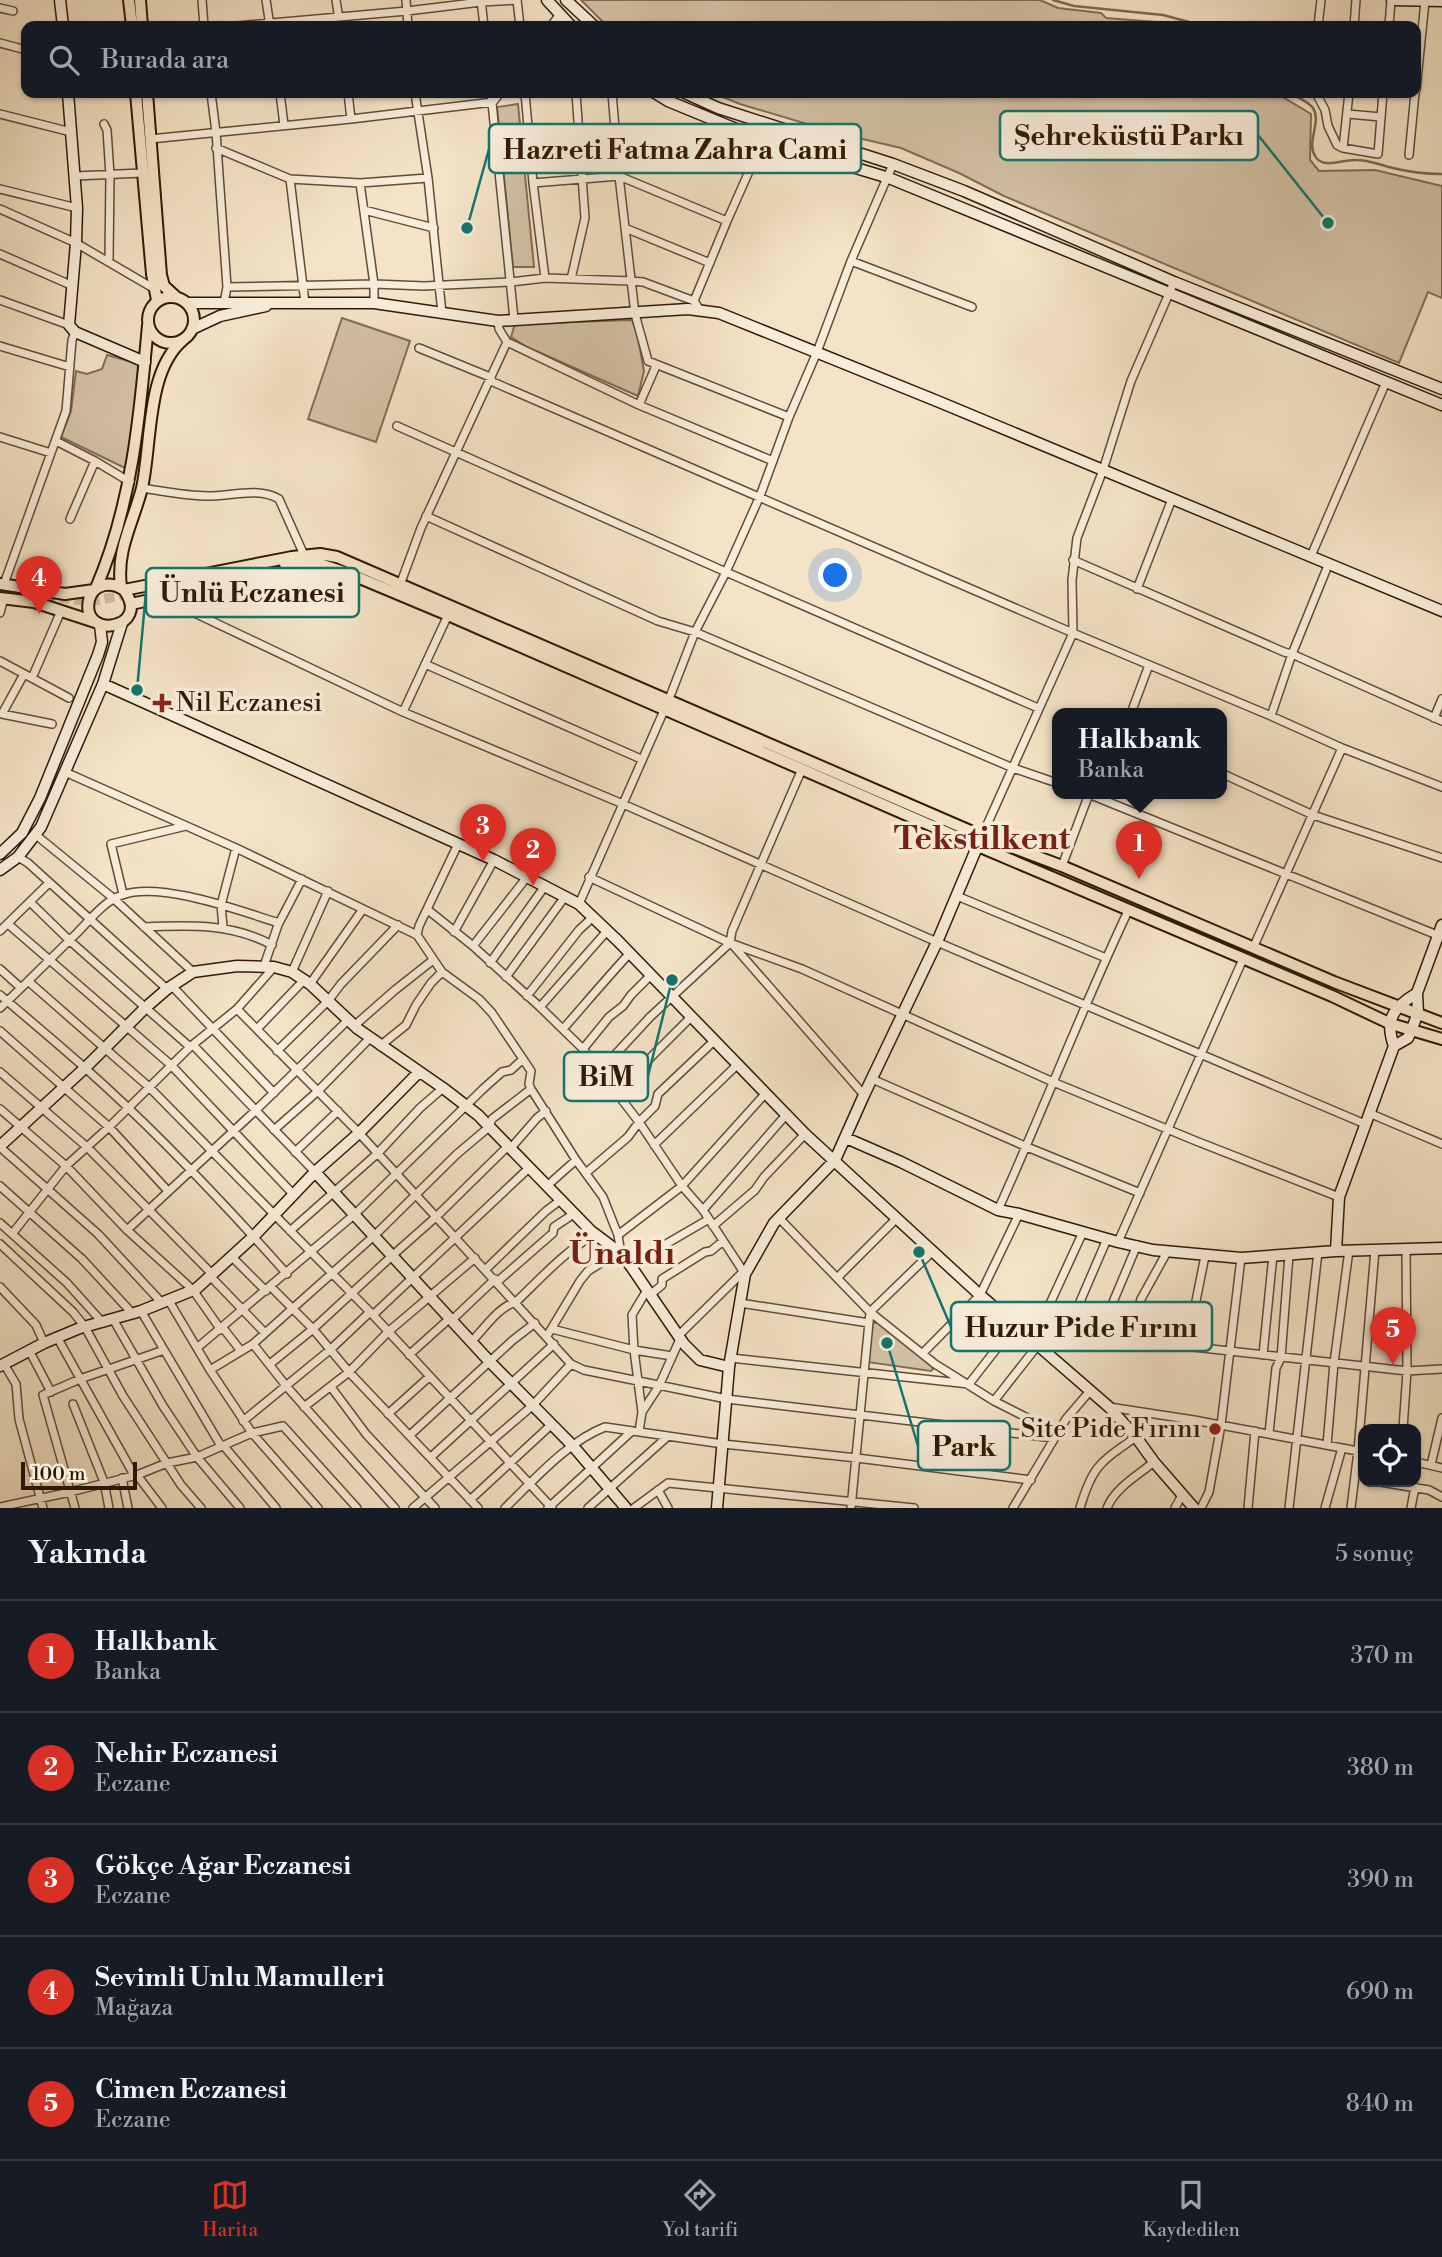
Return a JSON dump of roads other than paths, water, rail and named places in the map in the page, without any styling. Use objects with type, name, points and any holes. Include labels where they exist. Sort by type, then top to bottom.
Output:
[{"type":"main road","points":[[129,0],[131,21]]},
{"type":"main road","points":[[140,0],[142,21]]},
{"type":"main road","points":[[136,98],[153,288],[157,300]]},
{"type":"main road","points":[[2,598],[34,602],[109,627],[122,623],[127,618],[131,604],[122,588],[118,569],[120,555],[141,488],[156,393],[172,349],[192,329],[194,316],[188,303],[164,286],[161,275],[147,98]]},
{"type":"main road","points":[[176,297],[157,300],[147,316],[148,325],[150,332],[161,341],[169,343],[183,340]]},
{"type":"main road","points":[[98,623],[91,616],[88,602],[106,563],[130,482],[148,325]]},
{"type":"main road","points":[[144,591],[320,554]]},
{"type":"main road","points":[[2,584],[65,594],[95,589],[104,584],[122,588],[304,555],[337,557],[1391,1024],[1442,1039]]},
{"type":"main road","points":[[281,564],[332,568],[666,704],[802,769],[980,841],[1062,866],[1334,982],[1398,1004],[1442,1023]]},
{"type":"main road","points":[[131,604],[282,571],[318,566],[332,568]]},
{"type":"street","points":[[60,0],[62,21]]},
{"type":"street","points":[[202,0],[204,21]]},
{"type":"street","points":[[266,0],[269,21]]},
{"type":"street","points":[[336,0],[339,21]]},
{"type":"street","points":[[406,0],[408,21]]},
{"type":"street","points":[[304,21],[481,1],[517,0],[519,21]]},
{"type":"street","points":[[547,0],[566,21]]},
{"type":"street","points":[[566,0],[589,21]]},
{"type":"street","points":[[1319,21],[1321,0]]},
{"type":"street","points":[[1354,21],[1356,0]]},
{"type":"street","points":[[1390,21],[1392,0],[1442,1]]},
{"type":"street","points":[[481,1],[483,21]]},
{"type":"street","points":[[1421,41],[1425,1]]},
{"type":"street","points":[[0,8],[13,11]]},
{"type":"street","points":[[555,21],[560,14]]},
{"type":"street","points":[[0,43],[21,49]]},
{"type":"street","points":[[2,584],[66,411],[72,340],[77,208],[68,98]]},
{"type":"street","points":[[212,98],[227,287],[224,303]]},
{"type":"street","points":[[281,98],[284,125]]},
{"type":"street","points":[[349,98],[351,119]]},
{"type":"street","points":[[415,98],[428,178],[442,313]]},
{"type":"street","points":[[492,98],[514,319]]},
{"type":"street","points":[[150,139],[351,119],[493,102],[496,98]]},
{"type":"street","points":[[525,98],[545,278]]},
{"type":"street","points":[[571,279],[585,227],[576,98]]},
{"type":"street","points":[[612,98],[635,314],[648,361],[789,417]]},
{"type":"street","points":[[663,98],[763,140],[889,178],[1442,405]]},
{"type":"street","points":[[696,98],[718,108],[893,164],[1174,282],[1442,389]]},
{"type":"street","points":[[1319,98],[1337,145],[1378,154],[1383,98]]},
{"type":"street","points":[[1343,148],[1349,98]]},
{"type":"street","points":[[1409,155],[1415,98]]},
{"type":"street","points":[[0,114],[71,132]]},
{"type":"street","points":[[1348,114],[1381,117]]},
{"type":"street","points":[[104,124],[107,130],[110,175],[109,261]]},
{"type":"street","points":[[697,306],[710,263],[763,140]]},
{"type":"street","points":[[216,148],[290,178],[360,183],[428,178]]},
{"type":"street","points":[[579,904],[695,632],[760,496],[851,261],[893,164]]},
{"type":"street","points":[[75,176],[142,173]]},
{"type":"street","points":[[533,183],[619,176],[727,221]]},
{"type":"street","points":[[290,178],[305,303]]},
{"type":"street","points":[[360,183],[374,284],[374,303]]},
{"type":"street","points":[[0,189],[77,208]]},
{"type":"street","points":[[0,209],[76,243],[153,288]]},
{"type":"street","points":[[364,210],[434,228]]},
{"type":"street","points":[[625,228],[710,263]]},
{"type":"street","points":[[0,254],[73,286]]},
{"type":"street","points":[[851,261],[972,307]]},
{"type":"street","points":[[227,287],[374,284],[424,286],[545,278],[643,282],[1442,611]]},
{"type":"street","points":[[28,981],[149,1087],[351,1292],[550,1507],[636,1432],[642,1412],[659,1386],[679,1338],[744,1272],[779,1218],[835,1160],[863,1095],[937,943],[1073,633],[1073,560],[1080,527],[1103,470],[1131,381],[1174,282]]},
{"type":"street","points":[[0,300],[72,328],[145,362]]},
{"type":"street","points":[[188,303],[374,303],[498,321],[635,314],[697,306]]},
{"type":"street","points":[[192,329],[220,316],[287,303]]},
{"type":"street","points":[[498,321],[499,329],[507,342],[639,405],[773,461]]},
{"type":"street","points":[[400,584],[426,516],[507,342]]},
{"type":"street","points":[[0,346],[70,367]]},
{"type":"street","points":[[419,348],[490,377],[493,383],[1073,633],[1342,748],[1442,787]]},
{"type":"street","points":[[639,405],[656,366]]},
{"type":"street","points":[[1311,556],[1387,383]]},
{"type":"street","points":[[397,426],[1038,708]]},
{"type":"street","points":[[0,437],[51,453]]},
{"type":"street","points":[[56,441],[130,482]]},
{"type":"street","points":[[70,519],[95,461]]},
{"type":"street","points":[[141,488],[206,496],[256,493],[271,495],[279,499],[304,555]]},
{"type":"street","points":[[1137,589],[1172,499]]},
{"type":"street","points":[[426,516],[658,621],[695,632],[1013,768],[1052,781]]},
{"type":"street","points":[[1073,560],[1438,719],[1442,699]]},
{"type":"street","points":[[1271,716],[1292,654],[1329,563]]},
{"type":"street","points":[[162,597],[403,712],[1366,1125]]},
{"type":"street","points":[[0,613],[2,598]]},
{"type":"street","points":[[32,678],[61,611]]},
{"type":"street","points":[[403,712],[448,615]]},
{"type":"street","points":[[0,854],[22,833],[40,798],[98,655],[102,642],[98,623]]},
{"type":"street","points":[[0,870],[18,857],[36,835],[54,800],[103,684],[122,623]]},
{"type":"street","points":[[0,662],[69,698]]},
{"type":"street","points":[[425,664],[642,759]]},
{"type":"street","points":[[1133,708],[1149,665]]},
{"type":"street","points":[[24,674],[2,714],[52,724]]},
{"type":"street","points":[[103,684],[494,860],[579,904],[805,1135],[980,1295],[1036,1339],[1109,1407],[1194,1508]]},
{"type":"street","points":[[1254,946],[1342,748]]},
{"type":"street","points":[[600,1071],[650,1017],[730,943],[732,931],[802,769]]},
{"type":"street","points":[[65,772],[236,848],[416,935],[442,972],[479,999],[492,1013],[531,1071],[531,1088],[576,1160],[603,1197],[618,1235],[619,1252]]},
{"type":"street","points":[[1227,776],[1314,815],[1442,858]]},
{"type":"street","points":[[1062,866],[1091,799]]},
{"type":"street","points":[[1105,799],[1441,932],[1417,993],[1418,1013],[1411,1031],[1408,1038],[1394,1046]]},
{"type":"street","points":[[123,894],[111,844],[186,826]]},
{"type":"street","points":[[36,835],[113,898],[193,972]]},
{"type":"street","points":[[416,935],[458,844]]},
{"type":"street","points":[[223,928],[221,905],[236,848]]},
{"type":"street","points":[[18,857],[170,987],[274,1093]]},
{"type":"street","points":[[454,932],[494,860]]},
{"type":"street","points":[[473,946],[527,877]]},
{"type":"street","points":[[589,877],[730,943],[802,969],[1053,1082],[1339,1198]]},
{"type":"street","points":[[12,1234],[66,1166],[191,1046],[237,1009],[269,966],[279,923],[302,879]]},
{"type":"street","points":[[0,931],[49,883]]},
{"type":"street","points":[[490,963],[545,886]]},
{"type":"street","points":[[0,1008],[90,919],[113,898],[123,894],[158,891],[221,905],[279,923]]},
{"type":"street","points":[[292,972],[328,891]]},
{"type":"street","points":[[957,896],[1106,958]]},
{"type":"street","points":[[506,977],[564,898]]},
{"type":"street","points":[[30,902],[145,1008],[191,1046],[274,1130],[375,1235],[490,1362],[573,1446],[626,1508]]},
{"type":"street","points":[[258,1028],[307,982],[363,909]]},
{"type":"street","points":[[998,1210],[1129,909]]},
{"type":"street","points":[[428,910],[473,946],[583,1049],[639,1122],[682,1186],[703,1210],[744,1272],[730,1362],[717,1508]]},
{"type":"street","points":[[527,996],[573,937],[593,917]]},
{"type":"street","points":[[8,924],[171,1065],[293,1194]]},
{"type":"street","points":[[277,1051],[328,1001],[398,925]]},
{"type":"street","points":[[144,927],[223,928],[241,931],[272,945]]},
{"type":"street","points":[[540,1007],[607,930]]},
{"type":"street","points":[[730,943],[863,1095]]},
{"type":"street","points":[[563,1029],[601,982],[629,954]]},
{"type":"street","points":[[1067,1332],[1140,1193],[1243,958]]},
{"type":"street","points":[[127,1230],[297,1070],[351,1023],[433,960]]},
{"type":"street","points":[[318,1508],[251,1433],[166,1302],[98,1234],[0,1147],[145,1008],[193,972],[237,966],[269,966],[292,972],[307,982],[380,1046],[467,1107],[595,1234],[619,1252],[679,1338],[700,1360],[863,1372],[969,1384]]},
{"type":"street","points":[[0,969],[21,988]]},
{"type":"street","points":[[380,1046],[406,1025],[416,1005],[442,972]]},
{"type":"street","points":[[583,1049],[609,1017],[623,1006],[651,975]]},
{"type":"street","points":[[1336,1251],[1339,1198],[1394,1046],[1390,1033],[1391,1024],[1398,1004],[1417,993]]},
{"type":"street","points":[[0,995],[128,1108],[254,1236],[287,1274]]},
{"type":"street","points":[[237,1009],[378,1153],[572,1364],[584,1370],[727,1399],[1055,1436]]},
{"type":"street","points":[[617,1095],[691,1017]]},
{"type":"street","points":[[0,1031],[109,1127],[168,1191]]},
{"type":"street","points":[[274,1130],[318,1091],[370,1038]]},
{"type":"street","points":[[587,1172],[628,1138],[654,1105],[658,1094],[713,1041]]},
{"type":"street","points":[[197,1348],[355,1214],[502,1072],[511,1070],[522,1060]]},
{"type":"street","points":[[654,1144],[737,1065]]},
{"type":"street","points":[[0,1072],[87,1147],[265,1333]]},
{"type":"street","points":[[43,1508],[19,1419],[16,1384],[1,1364],[57,1337],[166,1302],[193,1290],[212,1276],[254,1236],[315,1172],[359,1133],[419,1072]]},
{"type":"street","points":[[872,1079],[1140,1193]]},
{"type":"street","points":[[290,1231],[378,1153],[420,1108],[443,1088]]},
{"type":"street","points":[[209,1370],[253,1344],[375,1235],[489,1127],[492,1119],[531,1088]]},
{"type":"street","points":[[618,1235],[682,1186],[765,1094]]},
{"type":"street","points":[[0,1109],[66,1166],[127,1230],[193,1290],[241,1351]]},
{"type":"street","points":[[295,1152],[338,1111]]},
{"type":"street","points":[[270,1364],[313,1329],[437,1216],[546,1111]]},
{"type":"street","points":[[1369,1114],[1442,1144]]},
{"type":"street","points":[[703,1210],[786,1115]]},
{"type":"street","points":[[629,1265],[711,1222],[755,1190],[805,1135]]},
{"type":"street","points":[[846,1138],[998,1210],[1113,1241],[1167,1252],[1241,1258],[1349,1250],[1442,1248]]},
{"type":"street","points":[[548,1185],[576,1160]]},
{"type":"street","points":[[243,1421],[372,1314],[530,1167]]},
{"type":"street","points":[[0,1185],[137,1312],[164,1350],[222,1446],[276,1508]]},
{"type":"street","points":[[486,1269],[562,1199]]},
{"type":"street","points":[[409,1355],[553,1233],[554,1227],[575,1213]]},
{"type":"street","points":[[923,1353],[980,1295],[1019,1214]]},
{"type":"street","points":[[779,1218],[870,1312],[949,1373],[1055,1436]]},
{"type":"street","points":[[838,1277],[897,1218]]},
{"type":"street","points":[[0,1224],[108,1321],[197,1457],[240,1508]]},
{"type":"street","points":[[994,1401],[1036,1339],[1083,1232]]},
{"type":"street","points":[[472,1341],[489,1322],[516,1302],[560,1258],[595,1234]]},
{"type":"street","points":[[642,1412],[632,1315],[648,1292],[662,1285],[662,1279],[723,1241]]},
{"type":"street","points":[[0,1244],[73,1312],[85,1327],[123,1396],[181,1485],[201,1508]]},
{"type":"street","points":[[1100,1333],[1137,1245]]},
{"type":"street","points":[[1404,1424],[1406,1249]]},
{"type":"street","points":[[1327,1445],[1334,1363],[1349,1250]]},
{"type":"street","points":[[1362,1424],[1375,1250]]},
{"type":"street","points":[[851,1504],[870,1312],[933,1251]]},
{"type":"street","points":[[547,1336],[580,1281],[588,1272],[619,1252]]},
{"type":"street","points":[[1129,1339],[1142,1299],[1167,1252]]},
{"type":"street","points":[[1289,1508],[1318,1252]]},
{"type":"street","points":[[1263,1355],[1273,1255]]},
{"type":"street","points":[[1269,1433],[1276,1368],[1281,1358],[1289,1255]]},
{"type":"street","points":[[1189,1347],[1205,1256]]},
{"type":"street","points":[[232,1257],[313,1329],[349,1372],[478,1508]]},
{"type":"street","points":[[304,1407],[349,1372],[388,1332],[475,1258]]},
{"type":"street","points":[[1201,1508],[1209,1492],[1221,1425],[1241,1258]]},
{"type":"street","points":[[0,1287],[36,1325],[44,1343]]},
{"type":"street","points":[[740,1303],[800,1314],[869,1322]]},
{"type":"street","points":[[410,1434],[535,1322]]},
{"type":"street","points":[[969,1384],[1015,1325]]},
{"type":"street","points":[[552,1329],[634,1350],[672,1356]]},
{"type":"street","points":[[1036,1339],[1067,1332],[1100,1333],[1281,1358],[1406,1371],[1442,1369]]},
{"type":"street","points":[[57,1337],[136,1475],[162,1508]]},
{"type":"street","points":[[253,1344],[286,1387],[395,1508]]},
{"type":"street","points":[[431,1457],[554,1344]]},
{"type":"street","points":[[29,1350],[51,1392]]},
{"type":"street","points":[[75,1508],[43,1395],[164,1350]]},
{"type":"street","points":[[413,1508],[532,1406],[572,1364]]},
{"type":"street","points":[[934,1380],[949,1373]]},
{"type":"street","points":[[388,1414],[429,1377]]},
{"type":"street","points":[[331,1387],[366,1434],[435,1508]]},
{"type":"street","points":[[1013,1508],[1055,1436],[1080,1401],[1090,1392]]},
{"type":"street","points":[[73,1404],[104,1482],[109,1508]]},
{"type":"street","points":[[1109,1407],[1358,1451]]},
{"type":"street","points":[[1431,1465],[1442,1418]]},
{"type":"street","points":[[470,1500],[552,1424]]},
{"type":"street","points":[[0,1507],[136,1475],[167,1463],[197,1457],[251,1433],[283,1426],[357,1508]]},
{"type":"street","points":[[505,1508],[573,1446],[592,1432],[605,1427],[723,1444],[1031,1480]]},
{"type":"street","points":[[1248,1508],[1255,1431]]},
{"type":"street","points":[[588,1508],[667,1437]]},
{"type":"street","points":[[1080,1508],[1091,1476],[1099,1463],[1136,1437]]},
{"type":"street","points":[[1325,1508],[1342,1448]]},
{"type":"street","points":[[1107,1508],[1125,1485],[1154,1462]]},
{"type":"street","points":[[1421,1463],[1442,1468]]},
{"type":"street","points":[[122,1478],[128,1508]]},
{"type":"street","points":[[1351,1508],[1358,1482]]},
{"type":"street","points":[[634,1508],[668,1483],[851,1504],[914,1508]]},
{"type":"street","points":[[1409,1487],[1429,1490],[1442,1497]]},
{"type":"street","points":[[1411,1508],[1415,1488]]},
{"type":"street","points":[[658,1490],[667,1508]]},
{"type":"street","points":[[1175,1508],[1182,1495]]},
{"type":"waterway","points":[[1053,0],[1074,6],[1163,15],[1185,21]]},
{"type":"waterway","points":[[1299,98],[1313,108],[1315,114],[1312,145],[1319,160],[1328,163],[1361,160],[1411,172],[1442,174]]},
{"type":"tunnel","points":[[0,591],[82,600],[135,593]]},
{"type":"place","name":"Şehreküstü Parkı","points":[[1328,223]]},
{"type":"place","name":"Hazreti Fatma Zahra Cami","points":[[467,228]]},
{"type":"place","name":"Sevimli Unlu Mamulleri","points":[[39,614]]},
{"type":"place","name":"Ünlü Eczanesi","points":[[137,690]]},
{"type":"place","name":"Nil Eczanesi","points":[[162,703]]},
{"type":"place","name":"Gökçe Ağar Eczanesi","points":[[483,862]]},
{"type":"place","name":"Halkbank","points":[[1139,879]]},
{"type":"place","name":"Nehir Eczanesi","points":[[533,886]]},
{"type":"place","name":"BiM","points":[[672,980]]},
{"type":"place","name":"Huzur Pide Fırını","points":[[919,1252]]},
{"type":"place","name":"Park","points":[[887,1343]]},
{"type":"place","name":"Cimen Eczanesi","points":[[1393,1365]]},
{"type":"place","name":"Site Pide Fırını","points":[[1215,1429]]},
{"type":"district","name":"Tekstilkent","points":[[982,839]]},
{"type":"district","name":"Ünaldı","points":[[622,1254]]}]
